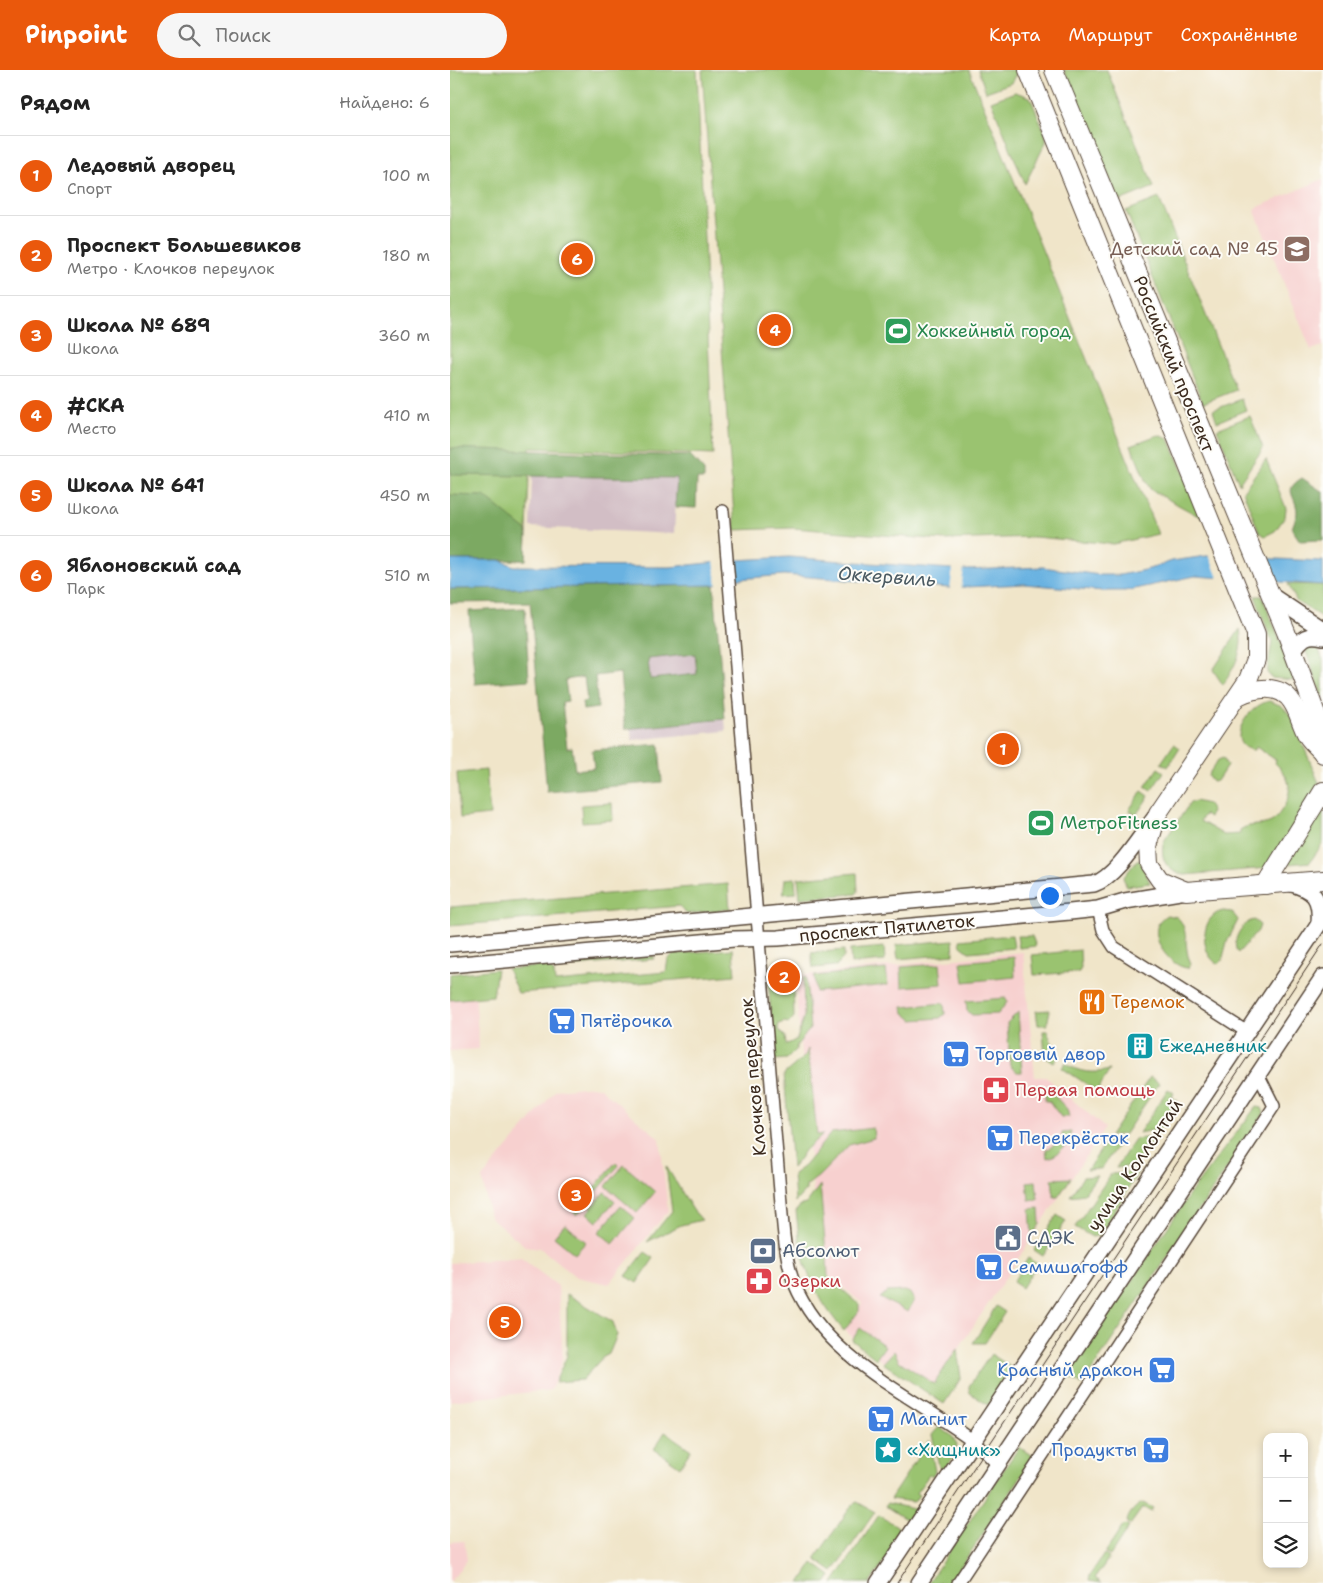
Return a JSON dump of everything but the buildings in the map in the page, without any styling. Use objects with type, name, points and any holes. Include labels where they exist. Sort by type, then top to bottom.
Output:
[{"type":"main road","name":"Российский проспект","points":[[1028,70],[1256,634],[1257,648],[1252,670],[1238,696]]},
{"type":"main road","name":"Российский проспект","points":[[1054,70],[1272,596]]},
{"type":"main road","points":[[1272,596],[1323,630]]},
{"type":"main road","points":[[1272,596],[1322,730],[1323,753]]},
{"type":"main road","points":[[1293,651],[1306,636],[1314,635],[1323,638]]},
{"type":"main road","points":[[1186,891],[1160,880],[1149,864],[1148,846],[1158,813],[1238,696],[1259,688],[1275,690],[1288,697],[1307,736],[1323,753]]},
{"type":"main road","points":[[1266,885],[1323,791]]},
{"type":"main road","name":"проспект Пятилеток","points":[[450,944],[1094,884],[1104,879],[1113,871],[1158,813]]},
{"type":"main road","name":"проспект Пятилеток","points":[[450,965],[1098,909],[1125,901],[1186,891],[1323,880]]},
{"type":"main road","points":[[1288,883],[1310,891],[1314,895],[1320,911],[1321,921]]},
{"type":"main road","name":"улица Коллонтай","points":[[878,1583],[1321,921]]},
{"type":"main road","points":[[919,1583],[1323,977]]},
{"type":"street","name":"Клочков переулок","points":[[723,511],[782,1215],[787,1256],[793,1281],[811,1315],[839,1346],[878,1377],[973,1441],[997,1464]]},
{"type":"street","points":[[1098,909],[1102,930],[1114,947],[1247,1032]]},
{"type":"street","points":[[958,1583],[1274,1106],[1258,1074]]},
{"type":"shaded area","name":"Детский сад № 45","points":[[1323,179],[1323,346],[1311,350],[1254,209]]},
{"type":"shaded area","points":[[533,457],[678,464],[674,534],[530,527]]},
{"type":"shaded area","points":[[716,611],[726,731],[632,740],[620,621]]},
{"type":"shaded area","points":[[1023,952],[1035,1077],[1046,1077],[1105,1128],[929,1393],[863,1348],[844,1329],[862,1303],[821,1269],[805,1107],[795,976]]},
{"type":"shaded area","points":[[475,991],[479,1049],[450,1051],[450,993]]},
{"type":"shaded area","points":[[593,1086],[600,1088],[660,1139],[668,1211],[609,1284],[576,1277],[540,1248],[525,1246],[490,1217],[482,1178],[556,1090]]},
{"type":"shaded area","points":[[521,1258],[558,1286],[563,1358],[551,1390],[450,1401],[450,1263]]},
{"type":"shaded area","points":[[464,1541],[467,1560],[450,1582],[450,1542]]},
{"type":"green space","points":[[450,70],[697,70],[713,455],[530,448],[526,560],[450,560]]},
{"type":"green space","name":"Хоккейный город","points":[[702,70],[969,70],[1158,534],[1113,544],[1035,537],[944,540],[793,528],[735,530]]},
{"type":"green space","points":[[978,70],[1018,70],[1011,83],[986,92]]},
{"type":"green space","points":[[1064,70],[1107,70],[1154,187],[1119,201]]},
{"type":"green space","points":[[1015,92],[1030,97],[1046,135],[1046,142],[1025,184],[991,101]]},
{"type":"green space","points":[[1159,198],[1236,390],[1203,403],[1126,211]]},
{"type":"green space","points":[[1242,399],[1246,410],[1217,422],[1213,410]]},
{"type":"green space","points":[[1250,416],[1263,448],[1239,484],[1217,429]]},
{"type":"green space","points":[[1158,435],[1169,439],[1202,518],[1151,490],[1146,482],[1131,445]]},
{"type":"green space","points":[[450,448],[690,456],[704,471],[704,479],[697,479],[696,508],[675,507],[677,478],[450,475]]},
{"type":"green space","points":[[1266,459],[1286,508],[1285,517],[1275,531],[1265,536],[1259,532],[1243,491]]},
{"type":"green space","points":[[1302,478],[1323,492],[1323,540],[1300,541],[1292,529],[1297,513],[1291,490],[1292,486]]},
{"type":"green space","points":[[450,495],[484,496],[527,531],[526,560],[450,560]]},
{"type":"green space","points":[[1288,584],[1323,585],[1323,618],[1297,602]]},
{"type":"green space","points":[[714,585],[725,719],[625,729],[620,673],[595,676],[598,708],[583,710],[582,702],[587,701],[584,677],[565,680],[568,701],[562,702],[567,748],[572,747],[575,770],[594,768],[592,750],[659,744],[662,782],[547,792],[530,602],[450,603],[450,589]],"holes":[[[695,654],[697,674],[650,679],[648,659]]]},
{"type":"green space","points":[[1255,596],[1262,596],[1294,675],[1293,680],[1272,678],[1267,673],[1272,642]]},
{"type":"green space","points":[[525,608],[529,680],[475,684],[469,611]]},
{"type":"green space","points":[[1240,629],[1241,644],[1238,658],[1223,685],[1213,670]]},
{"type":"green space","points":[[1315,640],[1323,660],[1323,700],[1305,648]]},
{"type":"green space","points":[[1270,701],[1282,706],[1291,716],[1319,783],[1268,868],[1185,875],[1173,871],[1164,859],[1164,841],[1190,803],[1195,801],[1208,804],[1212,812],[1209,817],[1205,814],[1200,821],[1224,835],[1240,834],[1240,830],[1244,828],[1271,822],[1277,817],[1285,804],[1288,798],[1289,786],[1285,774],[1275,763],[1276,760],[1256,747],[1254,750],[1245,747],[1240,742],[1239,734],[1246,717],[1261,704]]},
{"type":"green space","points":[[1174,744],[1180,748],[1168,767],[1161,763]]},
{"type":"green space","points":[[1223,758],[1227,766],[1217,781],[1212,782],[1208,775],[1218,760]]},
{"type":"green space","points":[[1158,768],[1164,772],[1151,791],[1145,787]]},
{"type":"green space","points":[[486,770],[490,815],[460,818],[457,773]]},
{"type":"green space","points":[[1142,791],[1149,796],[1136,815],[1129,810]]},
{"type":"green space","points":[[612,803],[613,820],[582,822],[581,805]]},
{"type":"green space","points":[[1323,805],[1323,843],[1310,862],[1289,864],[1288,862]]},
{"type":"green space","points":[[1137,860],[1141,862],[1150,883],[1127,886],[1123,878]]},
{"type":"green space","points":[[857,873],[858,892],[856,894],[800,898],[798,878]]},
{"type":"green space","points":[[795,878],[796,893],[783,894],[785,879]]},
{"type":"green space","points":[[728,884],[730,909],[687,914],[679,906],[450,926],[450,907]]},
{"type":"green space","points":[[1223,911],[1232,912],[1238,920],[1227,942],[1222,961],[1218,964],[1208,952],[1205,944],[1205,935],[1206,927],[1210,920],[1215,914]]},
{"type":"green space","points":[[1167,915],[1177,917],[1184,927],[1187,952],[1191,964],[1188,968],[1172,961],[1160,946],[1157,929],[1160,921]]},
{"type":"green space","points":[[1254,920],[1260,925],[1258,931],[1238,953],[1235,943],[1236,938],[1245,924]]},
{"type":"green space","points":[[1012,935],[1014,948],[969,952],[961,946],[960,940]]},
{"type":"green space","points":[[1017,936],[1032,936],[1036,946],[1019,948]]},
{"type":"green space","points":[[953,940],[954,954],[898,959],[896,945]]},
{"type":"green space","points":[[884,947],[885,961],[851,964],[850,950]]},
{"type":"green space","points":[[733,949],[735,975],[518,993],[507,969],[548,966],[554,973],[555,982],[666,972],[668,959],[675,954]]},
{"type":"green space","points":[[844,950],[844,957],[836,966],[813,968],[811,953]]},
{"type":"green space","points":[[1080,950],[1081,968],[1079,972],[1034,975],[1032,955]]},
{"type":"green space","points":[[654,956],[654,959],[565,967],[564,965]]},
{"type":"green space","points":[[1014,957],[1015,977],[964,982],[961,962]]},
{"type":"green space","points":[[940,964],[942,984],[902,987],[901,967]]},
{"type":"green space","points":[[497,969],[493,996],[450,1000],[450,974]]},
{"type":"green space","points":[[886,969],[888,985],[816,992],[814,976]]},
{"type":"green space","points":[[803,977],[806,977],[810,1029],[797,1045],[796,1050],[787,1059],[775,1060],[768,980],[793,978],[794,1017],[789,1023],[779,1024],[778,1029],[785,1036],[786,1045],[797,1039],[804,1016]]},
{"type":"green space","points":[[1006,998],[1007,1002],[998,1014],[972,1015],[967,1011],[966,1001]]},
{"type":"green space","points":[[944,1003],[945,1014],[940,1018],[913,1020],[904,1013],[903,1007]]},
{"type":"green space","points":[[1050,1010],[1047,1025],[1038,1025],[1036,1011]]},
{"type":"green space","points":[[1018,1012],[1022,1072],[1017,1072],[1010,1066],[1007,1023]]},
{"type":"green space","points":[[1043,1031],[1047,1031],[1058,1057],[1054,1063],[1045,1057]]},
{"type":"green space","points":[[808,1049],[817,1135],[823,1134],[802,1153],[792,1168],[784,1074],[805,1056]]},
{"type":"green space","points":[[1065,1063],[1086,1072],[1110,1070],[1097,1091],[1062,1068]]},
{"type":"green space","points":[[1150,1077],[1159,1083],[1125,1134],[1110,1136]]},
{"type":"green space","points":[[1168,1089],[1174,1093],[1171,1097],[1178,1101],[1159,1129],[1139,1133]]},
{"type":"green space","points":[[1045,1092],[1051,1092],[1067,1109],[1069,1117],[1061,1117],[1049,1101],[1045,1101]]},
{"type":"green space","points":[[1256,1107],[1262,1108],[1264,1113],[1082,1385],[1068,1376],[1194,1188]]},
{"type":"green space","points":[[873,1128],[874,1138],[849,1145],[819,1176],[806,1186],[806,1190],[795,1202],[793,1174],[804,1166],[831,1133]]},
{"type":"green space","points":[[1071,1132],[1068,1141],[1062,1149],[1055,1155],[1047,1158],[1046,1149],[1050,1148],[1062,1137],[1062,1133]]},
{"type":"green space","points":[[1154,1137],[1134,1166],[1116,1168],[1135,1139]]},
{"type":"green space","points":[[1121,1140],[1101,1169],[1087,1170],[1107,1141]]},
{"type":"green space","points":[[616,1162],[619,1165],[577,1215],[573,1212]]},
{"type":"green space","points":[[624,1165],[655,1192],[637,1213],[606,1186]]},
{"type":"green space","points":[[666,1166],[693,1210],[702,1220],[681,1225],[647,1242],[672,1211]]},
{"type":"green space","points":[[1138,1172],[1101,1235],[1092,1237],[1075,1227],[1111,1174]]},
{"type":"green space","points":[[1097,1176],[1084,1194],[1070,1196],[1083,1177]]},
{"type":"green space","points":[[1071,1178],[1058,1197],[1054,1197],[1052,1179]]},
{"type":"green space","points":[[1036,1181],[1038,1199],[1029,1200],[1027,1182]]},
{"type":"green space","points":[[820,1185],[826,1253],[800,1245],[796,1211],[801,1205],[806,1204]]},
{"type":"green space","points":[[605,1192],[615,1201],[597,1222],[587,1213]]},
{"type":"green space","points":[[621,1206],[635,1218],[613,1244],[599,1232]]},
{"type":"green space","points":[[1039,1208],[1040,1224],[1032,1236],[1030,1209]]},
{"type":"green space","points":[[1057,1215],[1066,1221],[1043,1256],[1034,1250]]},
{"type":"green space","points":[[565,1224],[586,1242],[575,1254],[554,1237]]},
{"type":"green space","points":[[801,1249],[827,1256],[828,1277],[859,1304],[859,1311],[844,1331],[817,1293]]},
{"type":"green space","points":[[645,1252],[654,1258],[637,1283],[626,1276]]},
{"type":"green space","points":[[1028,1258],[1037,1264],[1022,1288],[1013,1282]]},
{"type":"green space","points":[[905,1291],[910,1293],[914,1300],[908,1312],[880,1298],[887,1292]]},
{"type":"green space","points":[[567,1294],[613,1322],[617,1335],[609,1354],[602,1358],[582,1380],[555,1382],[567,1356]]},
{"type":"green space","points":[[996,1306],[1005,1312],[985,1343],[973,1343]]},
{"type":"green space","points":[[860,1328],[885,1346],[876,1359],[852,1340]]},
{"type":"green space","points":[[957,1349],[961,1378],[944,1404],[883,1363],[894,1351],[899,1361],[934,1384]]},
{"type":"green space","points":[[991,1354],[1009,1366],[1011,1370],[988,1405],[970,1393],[969,1386]]},
{"type":"green space","points":[[939,1427],[951,1435],[957,1444],[955,1455],[943,1471],[939,1466],[932,1435]]},
{"type":"green space","points":[[665,1432],[691,1450],[680,1467],[654,1449]]},
{"type":"green space","points":[[929,1440],[935,1471],[932,1476],[929,1475],[916,1493],[919,1495],[914,1502],[890,1499]]},
{"type":"green space","points":[[1019,1447],[1034,1457],[950,1583],[928,1583]]},
{"type":"green space","points":[[857,1502],[875,1512],[833,1572],[815,1559],[852,1505]]},
{"type":"green space","points":[[887,1503],[918,1510],[910,1522],[885,1506]]},
{"type":"green space","points":[[1143,1503],[1153,1508],[1151,1512],[1143,1507],[1130,1525],[1127,1523],[1132,1511]]},
{"type":"green space","points":[[879,1515],[897,1526],[902,1535],[870,1583],[833,1583]]},
{"type":"green space","points":[[1123,1526],[1129,1527],[1110,1556],[1105,1553]]},
{"type":"green space","points":[[1104,1554],[1109,1558],[1095,1578],[1102,1583],[1089,1581],[1090,1575]]},
{"type":"green space","points":[[813,1563],[831,1576],[826,1583],[800,1583]]},
{"type":"water","name":"Оккервиль","points":[[1206,556],[1323,561],[1323,585],[1195,576],[1125,591],[1103,591],[1024,584],[949,588],[784,575],[740,579],[714,585],[450,589],[450,560],[500,560],[514,566],[670,567],[789,557],[965,570],[1043,567],[1100,575],[1120,575],[1149,569],[1172,561]]},
{"type":"pier","points":[[1208,553],[1268,557],[1280,585],[1219,580]]},
{"type":"pier","points":[[735,557],[737,582],[717,587],[714,560]]},
{"type":"pier","points":[[953,567],[964,568],[961,590],[950,590]]},
{"type":"tram line","points":[[897,1583],[1323,944]]},
{"type":"place","name":"Детский сад № 45","points":[[1297,249]]},
{"type":"place","name":"Яблоновский сад","points":[[577,259]]},
{"type":"place","name":"#СКА","points":[[775,330]]},
{"type":"place","name":"Хоккейный город","points":[[898,331]]},
{"type":"place","name":"Ледовый дворец","points":[[1003,749]]},
{"type":"place","name":"МетроFitness","points":[[1041,823]]},
{"type":"place","name":"Проспект Большевиков","points":[[784,977]]},
{"type":"place","name":"Теремок","points":[[1092,1002]]},
{"type":"place","name":"Пятёрочка","points":[[562,1021]]},
{"type":"place","name":"Ежедневник","points":[[1140,1046]]},
{"type":"place","name":"Торговый двор","points":[[956,1054]]},
{"type":"place","name":"Первая помощь","points":[[996,1090]]},
{"type":"place","name":"Перекрёсток","points":[[1000,1138]]},
{"type":"place","name":"Школа № 689","points":[[576,1195]]},
{"type":"place","name":"СДЭК","points":[[1008,1238]]},
{"type":"place","name":"Абсолют","points":[[763,1251]]},
{"type":"place","name":"Семишагофф","points":[[989,1267]]},
{"type":"place","name":"Озерки","points":[[759,1281]]},
{"type":"place","name":"Школа № 641","points":[[505,1322]]},
{"type":"place","name":"Красный дракон","points":[[1162,1370]]},
{"type":"place","name":"Магнит","points":[[881,1419]]},
{"type":"place","name":"«Хищник»","points":[[888,1450]]},
{"type":"place","name":"Продукты","points":[[1156,1450]]}]
